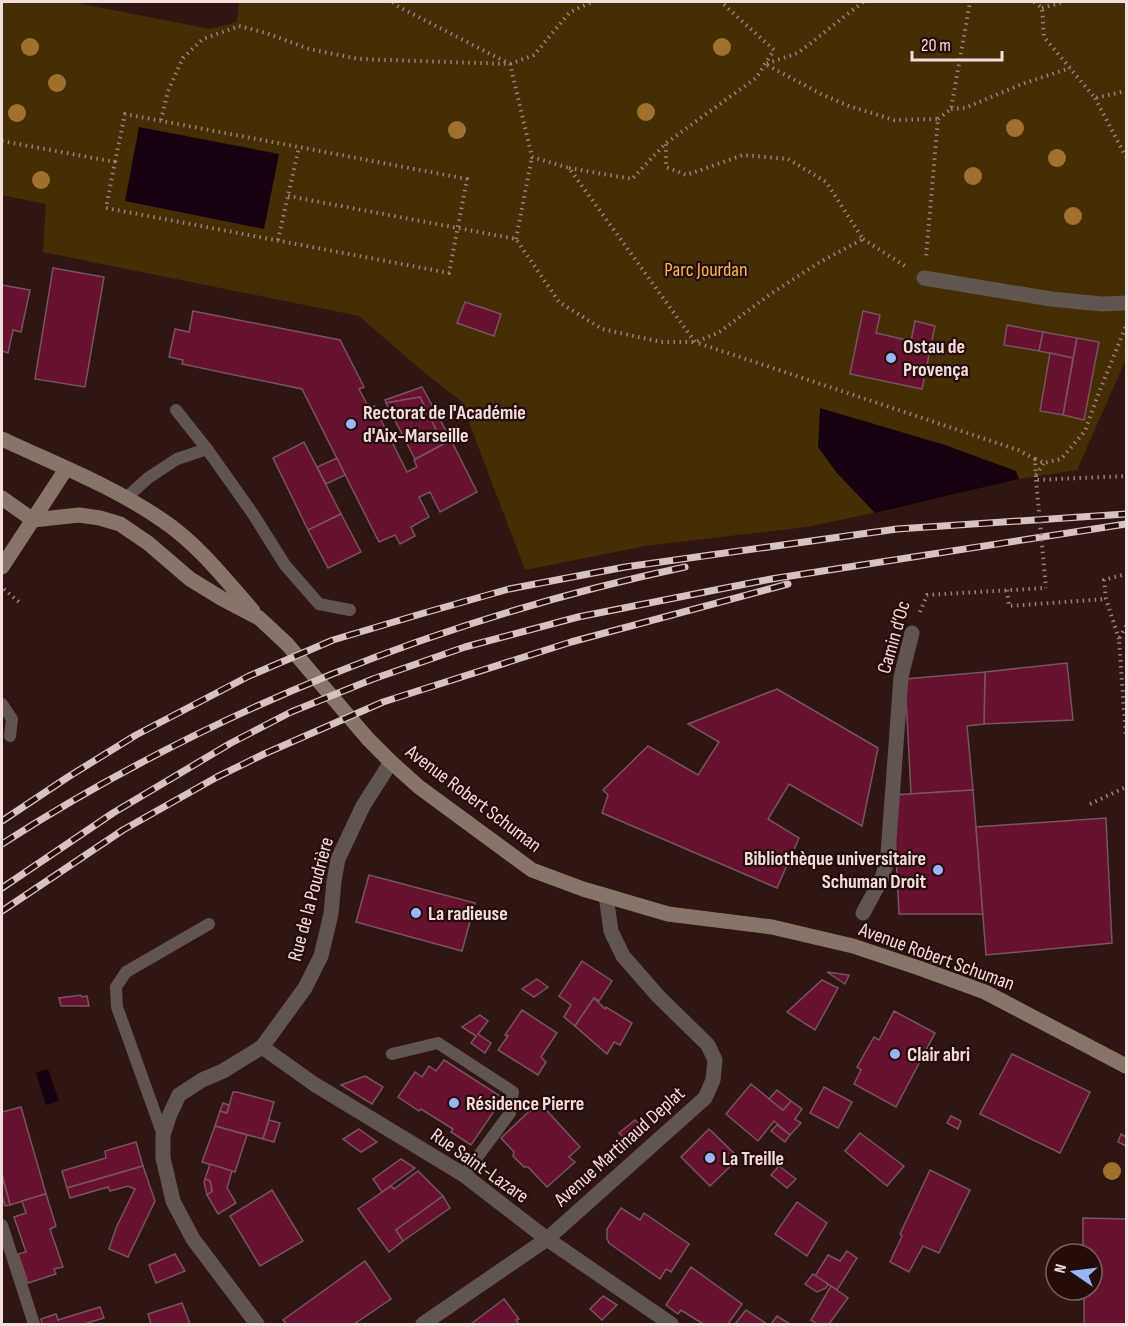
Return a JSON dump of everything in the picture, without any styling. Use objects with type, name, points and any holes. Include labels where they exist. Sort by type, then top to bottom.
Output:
[{"type":"street","points":[[924,278],[1051,299],[1102,304],[1126,303]]},
{"type":"street","points":[[2,439],[126,498],[164,520],[196,547],[259,618]]},
{"type":"street","points":[[2,567],[66,469]]},
{"type":"street","points":[[2,498],[33,520]]},
{"type":"street","name":"Avenue Robert Schuman","points":[[33,520],[79,515],[120,524],[148,543],[190,579],[259,618],[287,644],[368,739],[419,788],[532,870],[583,889],[668,914],[772,927],[852,946],[985,992],[1126,1065]]},
{"type":"street","name":"Camin d’Oc","points":[[863,913],[883,876],[888,854],[901,676],[912,633]]},
{"type":"street","name":"Rue de la Poudrière","points":[[258,1324],[194,1239],[173,1201],[163,1158],[163,1135],[179,1095],[262,1047],[305,988],[321,956],[331,914],[338,859],[363,806],[391,762]]},
{"type":"street","name":"Avenue Martinaud Deplat","points":[[423,1324],[546,1239],[705,1098],[713,1080],[715,1060],[708,1045],[658,996],[623,956],[611,931],[606,896]]},
{"type":"street","name":"Rue Saint-Lazare","points":[[262,1047],[314,1084],[464,1175],[546,1239],[670,1324]]},
{"type":"lane","points":[[176,410],[253,514],[285,565],[320,603],[350,610]]},
{"type":"lane","points":[[126,498],[148,478],[177,459],[207,449]]},
{"type":"lane","points":[[2,704],[12,719],[10,736]]},
{"type":"lane","points":[[163,1135],[117,1007],[116,987],[126,972],[209,924]]},
{"type":"lane","points":[[392,1054],[438,1043],[513,1092],[510,1113],[464,1175]]},
{"type":"lane","points":[[2,1225],[34,1324]]},
{"type":"path","points":[[393,2],[510,64],[532,157],[516,239]]},
{"type":"path","points":[[161,120],[168,92],[183,58],[203,39],[239,26],[309,49],[359,59],[510,64],[534,55],[570,12],[592,2]]},
{"type":"path","points":[[532,157],[569,168],[632,179],[666,143],[756,78],[774,50],[721,2]]},
{"type":"path","points":[[765,64],[798,53],[863,2]]},
{"type":"path","points":[[951,109],[970,2]]},
{"type":"path","points":[[1034,2],[1042,8],[1044,37],[1095,98],[1126,157]]},
{"type":"path","points":[[1042,8],[1063,2]]},
{"type":"path","points":[[765,64],[821,94],[849,106],[894,120],[938,119],[951,109],[965,108],[1022,84],[1070,68]]},
{"type":"path","points":[[1095,98],[1126,91]]},
{"type":"path","points":[[125,114],[299,146],[468,179],[449,273],[106,208],[125,114]]},
{"type":"path","points":[[666,143],[666,167],[686,176],[743,155],[788,159],[826,182],[863,239],[924,278],[938,119]]},
{"type":"path","points":[[2,141],[115,162]]},
{"type":"path","points":[[278,240],[299,146]]},
{"type":"path","points":[[569,168],[695,342]]},
{"type":"path","points":[[288,196],[516,239],[559,302],[602,329],[661,342],[695,342],[1018,450],[1044,463],[1061,459],[1085,431],[1126,326]]},
{"type":"path","points":[[695,342],[718,333],[769,295],[820,262],[863,239]]},
{"type":"path","name":"Camin d’Oc","points":[[912,633],[927,595],[1046,588],[1035,459]]},
{"type":"path","points":[[1044,463],[1036,478],[1060,480],[1126,476]]},
{"type":"path","points":[[1126,574],[1104,580],[1106,599],[1119,639],[1126,738]]},
{"type":"path","points":[[2,587],[20,603]]},
{"type":"path","points":[[1007,590],[1009,606],[1106,599]]},
{"type":"path","points":[[1119,639],[1126,626]]},
{"type":"path","points":[[1090,804],[1126,787]]},
{"type":"green space","name":"Parc Jourdan","points":[[2,2],[72,2],[210,29],[237,22],[239,2],[1126,2],[1126,359],[1077,470],[1019,479],[807,527],[645,546],[525,570],[461,401],[359,316],[43,252],[46,204],[2,195]]},
{"type":"shaded area","points":[[139,127],[279,154],[264,229],[125,201]]},
{"type":"shaded area","points":[[820,408],[945,445],[1016,471],[1019,479],[875,513],[836,472],[818,447]]},
{"type":"shaded area","points":[[48,1069],[59,1101],[46,1105],[36,1073]]},
{"type":"building","points":[[53,268],[104,277],[85,387],[35,379]]},
{"type":"building","points":[[2,285],[30,290],[21,332],[13,330],[8,353],[2,351]]},
{"type":"building","points":[[465,302],[501,314],[494,336],[457,323]]},
{"type":"building","name":"Rectorat de l'Académie d'Aix-Marseille","points":[[193,311],[340,340],[364,387],[359,389],[369,408],[374,406],[407,472],[417,467],[414,460],[451,440],[477,492],[440,512],[430,492],[419,497],[429,517],[411,527],[415,536],[400,544],[395,535],[379,542],[302,389],[182,364],[183,360],[169,357],[175,329],[189,332]]},
{"type":"building","name":"Ostau de Provença","points":[[863,311],[880,315],[876,333],[911,341],[915,321],[935,326],[922,389],[850,374]]},
{"type":"building","points":[[1007,325],[1043,332],[1039,351],[1004,345]]},
{"type":"building","points":[[1043,332],[1077,338],[1073,358],[1039,351]]},
{"type":"building","points":[[1077,338],[1099,342],[1084,420],[1063,415]]},
{"type":"building","points":[[1050,353],[1073,358],[1063,415],[1040,411]]},
{"type":"building","points":[[422,387],[450,438],[442,442],[420,397],[386,403],[385,400]]},
{"type":"building","points":[[420,397],[442,442],[450,438],[451,440],[415,459],[386,403]]},
{"type":"building","points":[[304,442],[341,514],[308,530],[273,458]]},
{"type":"building","points":[[337,458],[345,475],[326,484],[317,467]]},
{"type":"building","points":[[341,514],[361,552],[328,568],[308,530]]},
{"type":"building","points":[[1067,663],[1073,720],[984,724],[985,672]]},
{"type":"building","name":"Bibliothèque universitaire Schuman Droit","points":[[985,672],[984,724],[967,726],[973,790],[911,794],[905,679]]},
{"type":"building","points":[[777,689],[878,748],[862,826],[789,784],[768,819],[799,838],[777,888],[602,813],[608,795],[603,790],[648,746],[698,775],[719,742],[688,724]]},
{"type":"building","name":"Bibliothèque universitaire Schuman Droit","points":[[973,790],[983,914],[899,914],[893,795]]},
{"type":"building","name":"Bibliothèque universitaire Schuman Droit","points":[[1106,818],[1112,943],[986,955],[976,827]]},
{"type":"building","name":"La radieuse","points":[[369,875],[475,903],[462,951],[356,922]]},
{"type":"building","points":[[582,961],[612,981],[599,1001],[594,998],[575,1026],[564,1017],[571,1005],[559,996]]},
{"type":"building","points":[[827,972],[849,975],[845,984]]},
{"type":"building","points":[[537,979],[548,987],[534,997],[522,989]]},
{"type":"building","points":[[822,980],[838,988],[815,1030],[787,1012]]},
{"type":"building","points":[[81,995],[82,997],[87,996],[89,1006],[61,1006],[59,998]]},
{"type":"building","points":[[594,998],[605,1009],[606,1007],[632,1023],[620,1045],[614,1042],[607,1054],[575,1026]]},
{"type":"building","points":[[522,1010],[557,1033],[541,1057],[546,1062],[538,1075],[498,1050]]},
{"type":"building","name":"Clair abri","points":[[894,1011],[935,1033],[896,1107],[854,1084],[861,1070],[857,1067],[874,1037],[879,1040]]},
{"type":"building","points":[[480,1015],[488,1021],[478,1034],[491,1043],[485,1053],[471,1043],[476,1036],[462,1027]]},
{"type":"building","points":[[1012,1054],[1090,1092],[1060,1153],[980,1114]]},
{"type":"building","name":"Résidence Pierre","points":[[444,1060],[503,1098],[471,1145],[451,1132],[453,1129],[398,1097],[415,1072],[422,1077],[429,1066],[436,1071]]},
{"type":"building","points":[[365,1076],[383,1087],[372,1104],[341,1085]]},
{"type":"building","points":[[751,1084],[783,1110],[791,1101],[802,1109],[795,1119],[801,1123],[790,1135],[774,1121],[758,1141],[726,1114]]},
{"type":"building","points":[[824,1087],[852,1102],[838,1128],[810,1113]]},
{"type":"building","points":[[777,1090],[791,1101],[783,1110],[769,1099]]},
{"type":"building","points":[[233,1092],[274,1102],[263,1139],[215,1126],[220,1111],[227,1113]]},
{"type":"building","points":[[539,1102],[580,1147],[569,1157],[575,1162],[547,1187],[528,1167],[524,1167],[513,1156],[514,1152],[501,1138]]},
{"type":"building","points":[[223,1103],[229,1105],[227,1113],[220,1111]]},
{"type":"building","points":[[21,1107],[46,1194],[10,1205],[2,1175],[2,1112]]},
{"type":"building","points":[[951,1116],[961,1121],[958,1129],[947,1123]]},
{"type":"building","points":[[269,1120],[280,1123],[274,1142],[263,1139]]},
{"type":"building","points":[[635,1120],[644,1129],[628,1142],[619,1133]]},
{"type":"building","points":[[777,1125],[790,1135],[785,1142],[771,1131]]},
{"type":"building","points":[[215,1126],[247,1135],[235,1172],[202,1162]]},
{"type":"building","points":[[359,1129],[377,1142],[361,1152],[343,1139]]},
{"type":"building","name":"La Treille","points":[[709,1129],[739,1158],[710,1186],[681,1157]]},
{"type":"building","points":[[860,1133],[904,1166],[887,1186],[845,1151]]},
{"type":"building","points":[[1121,1134],[1126,1137],[1126,1146],[1118,1142]]},
{"type":"building","points":[[136,1142],[143,1166],[67,1188],[62,1171],[106,1158],[105,1151]]},
{"type":"building","points":[[401,1159],[415,1168],[382,1192],[373,1179]]},
{"type":"building","points":[[210,1164],[232,1171],[227,1188],[236,1203],[218,1214],[207,1195],[212,1191],[210,1181],[205,1179]]},
{"type":"building","points":[[143,1166],[155,1201],[128,1257],[109,1249],[116,1228],[135,1189],[128,1186],[110,1191],[108,1187],[70,1198],[67,1188]]},
{"type":"building","points":[[779,1166],[796,1179],[787,1188],[771,1175]]},
{"type":"building","points":[[930,1170],[970,1190],[939,1253],[923,1246],[909,1272],[890,1262],[902,1236],[900,1234]]},
{"type":"building","points":[[418,1171],[443,1196],[396,1230],[403,1241],[389,1252],[358,1209],[391,1186],[394,1189]]},
{"type":"building","points":[[2,1175],[10,1205],[5,1206],[2,1196]]},
{"type":"building","points":[[205,1179],[210,1181],[212,1191],[207,1195],[204,1182]]},
{"type":"building","points":[[272,1190],[303,1241],[260,1266],[230,1216]]},
{"type":"building","points":[[46,1194],[56,1226],[50,1229],[63,1267],[54,1269],[56,1274],[28,1283],[18,1254],[26,1252],[14,1217],[26,1213],[22,1201]]},
{"type":"building","points":[[443,1196],[450,1208],[403,1241],[396,1230]]},
{"type":"building","points":[[797,1202],[827,1223],[807,1256],[775,1234]]},
{"type":"building","points":[[621,1208],[640,1220],[644,1213],[689,1244],[671,1272],[666,1269],[660,1279],[609,1243],[607,1229]]},
{"type":"building","points":[[1083,1218],[1126,1219],[1126,1324],[1084,1324],[1084,1302],[1104,1302],[1104,1242],[1083,1242]]},
{"type":"building","points":[[847,1251],[857,1258],[837,1290],[815,1276],[828,1255],[840,1261]]},
{"type":"building","points":[[175,1254],[185,1271],[156,1283],[149,1265]]},
{"type":"building","points":[[365,1261],[391,1299],[354,1324],[287,1324],[283,1320]]},
{"type":"building","points":[[691,1267],[742,1304],[728,1324],[703,1324],[681,1310],[678,1314],[666,1305]]},
{"type":"building","points":[[813,1274],[828,1284],[826,1288],[817,1292],[805,1284]]},
{"type":"building","points":[[831,1286],[848,1298],[829,1324],[817,1324],[811,1320]]},
{"type":"building","points":[[603,1296],[617,1305],[602,1320],[590,1309]]},
{"type":"building","points":[[504,1299],[519,1319],[516,1320],[519,1324],[471,1324]]},
{"type":"building","points":[[182,1303],[190,1324],[151,1324],[148,1314]]},
{"type":"building","points":[[100,1307],[104,1318],[84,1324],[42,1324],[41,1319],[56,1314],[58,1320]]},
{"type":"building","points":[[746,1310],[767,1324],[735,1324]]},
{"type":"building","points":[[777,1316],[790,1324],[771,1324]]},
{"type":"railway","points":[[2,821],[136,735],[249,676],[333,640],[509,589],[625,567],[897,529],[1126,514]]},
{"type":"railway","points":[[2,888],[113,813],[231,743],[291,712],[373,679],[465,647],[578,617],[771,579],[1126,524]]},
{"type":"railway","points":[[2,844],[81,796],[162,752],[245,711],[330,675],[417,642],[505,613],[595,588],[685,567]]},
{"type":"railway","points":[[2,911],[123,830],[217,777],[383,702],[571,642],[788,584]]},
{"type":"place","name":"Ostau de Provença","points":[[891,358]]},
{"type":"place","name":"Rectorat de l'Académie d'Aix-Marseille","points":[[351,424]]},
{"type":"place","name":"Bibliothèque universitaire Schuman Droit","points":[[938,870]]},
{"type":"place","name":"La radieuse","points":[[416,913]]},
{"type":"place","name":"Clair abri","points":[[895,1054]]},
{"type":"place","name":"Résidence Pierre","points":[[454,1103]]},
{"type":"place","name":"La Treille","points":[[710,1158]]}]
